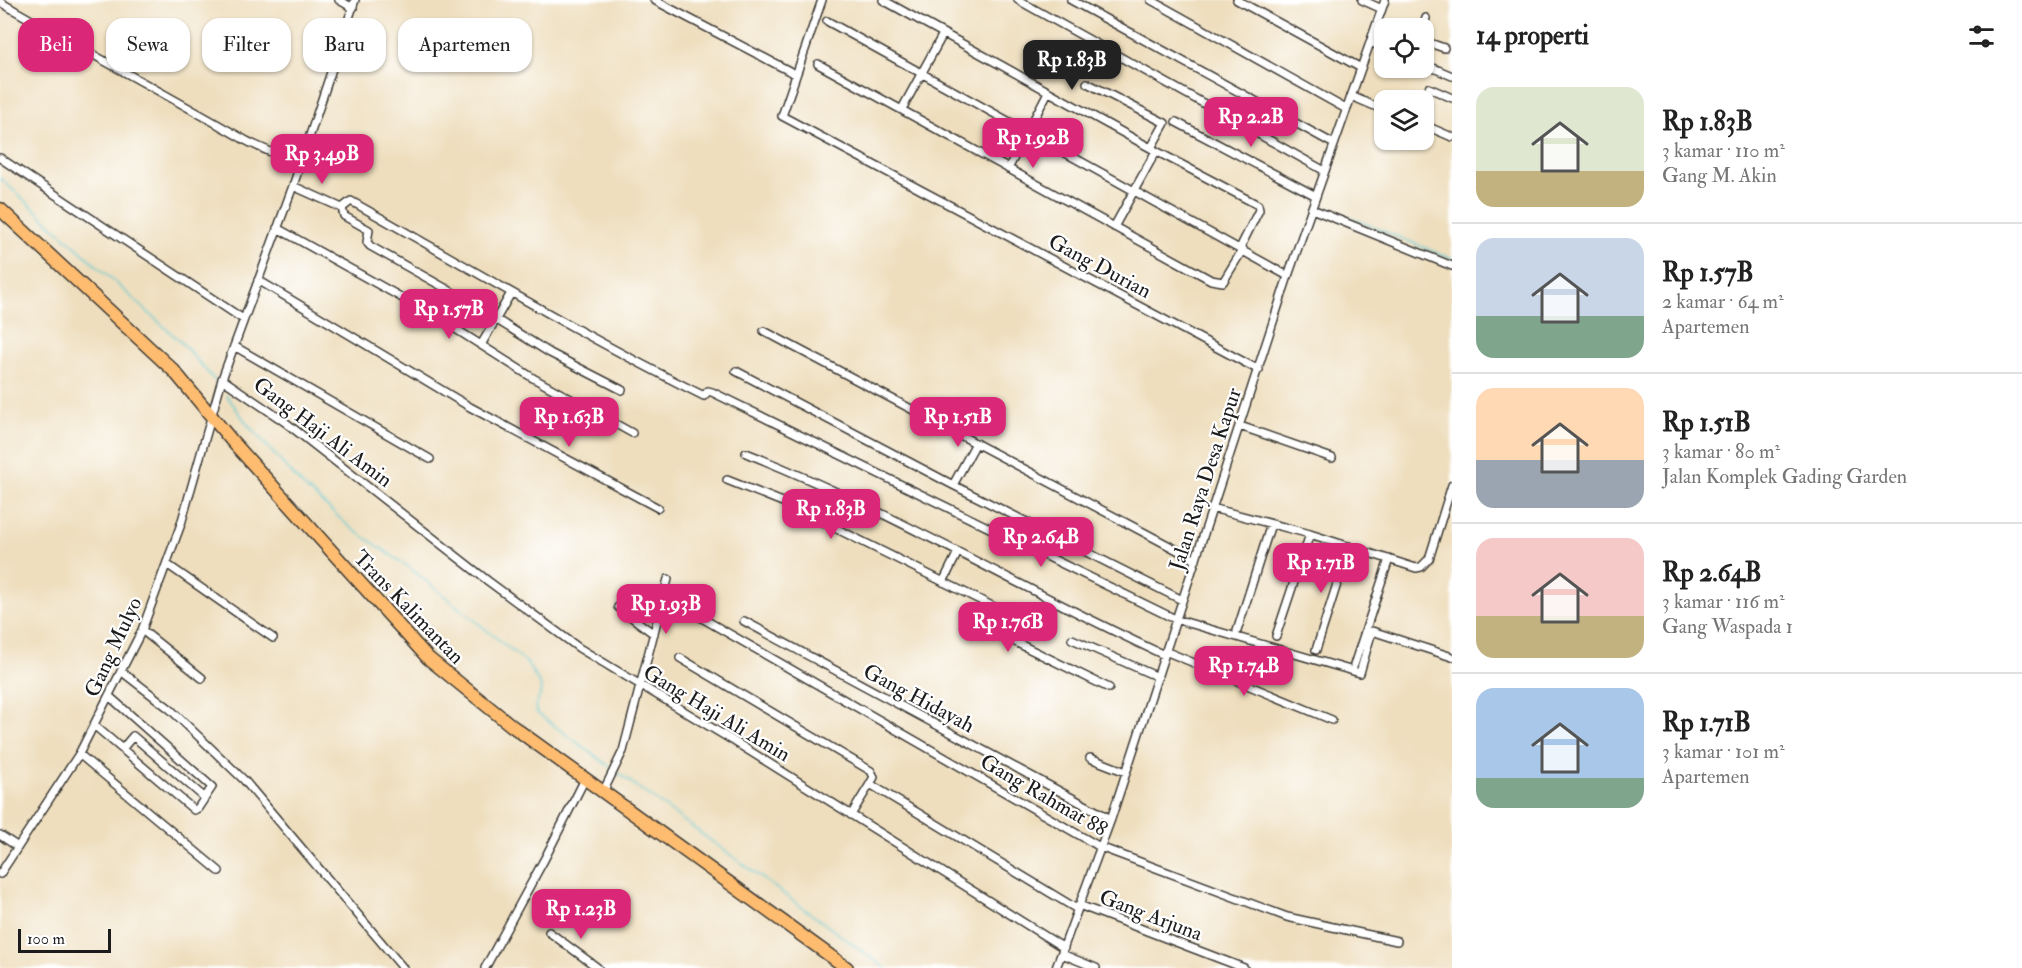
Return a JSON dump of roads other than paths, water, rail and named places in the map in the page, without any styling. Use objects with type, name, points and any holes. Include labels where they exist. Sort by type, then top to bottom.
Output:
[{"type":"highway","name":"Trans Kalimantan","points":[[0,209],[152,349],[420,651],[484,706],[847,968]]},
{"type":"street","points":[[339,0],[354,4]]},
{"type":"street","points":[[654,0],[795,74],[822,0]]},
{"type":"street","points":[[818,64],[1114,227],[1220,283],[1225,280],[1260,210],[1258,205],[1048,92],[884,0]]},
{"type":"street","points":[[1018,0],[1323,171]]},
{"type":"street","points":[[1071,0],[1225,82],[1334,144]]},
{"type":"street","points":[[1151,0],[1346,109]]},
{"type":"street","points":[[1237,0],[1361,68]]},
{"type":"street","points":[[1362,0],[1382,9]]},
{"type":"street","name":"Jalan Raya Desa Kapur","points":[[1379,18],[1385,0]]},
{"type":"street","points":[[0,2],[212,119],[248,142],[283,155],[299,166]]},
{"type":"street","name":"Gang Mulyo","points":[[0,874],[79,754],[142,630],[168,565],[221,381],[293,186],[354,4]]},
{"type":"street","points":[[827,21],[1242,248],[1288,276]]},
{"type":"street","name":"Jalan Raya Desa Kapur","points":[[1056,968],[1111,819],[1323,171],[1374,31]]},
{"type":"street","points":[[902,110],[944,34]]},
{"type":"street","points":[[1370,42],[1374,44]]},
{"type":"street","points":[[1434,44],[1444,48]]},
{"type":"street","points":[[1434,68],[1452,76]]},
{"type":"street","name":"Gang Durian","points":[[795,74],[782,116],[1259,370]]},
{"type":"street","points":[[1087,82],[1165,123],[1135,190],[1114,227]]},
{"type":"street","points":[[1429,88],[1452,98]]},
{"type":"street","points":[[1008,169],[1048,92]]},
{"type":"street","points":[[1351,96],[1374,106]]},
{"type":"street","points":[[1176,122],[1316,196]]},
{"type":"street","points":[[1434,129],[1452,137]]},
{"type":"street","points":[[0,158],[243,319]]},
{"type":"street","points":[[293,186],[342,208]]},
{"type":"street","points":[[342,208],[351,201],[511,293],[686,387],[704,396],[708,391],[712,392],[1175,619],[1360,673],[1372,631],[1452,657]]},
{"type":"street","points":[[342,208],[344,216],[369,230],[367,242],[370,246],[496,318],[550,353],[622,390]]},
{"type":"street","points":[[1312,209],[1452,266]]},
{"type":"street","points":[[276,228],[440,318],[533,378],[632,434]]},
{"type":"street","points":[[258,280],[470,407],[658,508]]},
{"type":"street","points":[[481,345],[511,293]]},
{"type":"street","points":[[764,331],[1196,560]]},
{"type":"street","points":[[234,346],[430,459]]},
{"type":"street","points":[[736,371],[953,485],[1182,600]]},
{"type":"street","name":"Gang Haji Ali Amin","points":[[221,381],[285,422],[556,632],[640,686],[732,740],[1063,951],[1096,968]]},
{"type":"street","points":[[1240,426],[1332,458]]},
{"type":"street","points":[[953,485],[976,443]]},
{"type":"street","points":[[746,453],[845,496],[957,554],[1164,653],[1332,720]]},
{"type":"street","points":[[727,480],[785,503],[1004,612],[997,631],[999,634],[1109,688]]},
{"type":"street","points":[[1212,508],[1310,534],[1416,568],[1426,564],[1452,484]]},
{"type":"street","points":[[1237,630],[1271,524]]},
{"type":"street","points":[[1276,636],[1310,534]]},
{"type":"street","points":[[1316,650],[1349,546]]},
{"type":"street","points":[[942,582],[957,554]]},
{"type":"street","points":[[1354,665],[1389,559]]},
{"type":"street","points":[[168,565],[273,638]]},
{"type":"street","points":[[603,792],[615,772],[668,579]]},
{"type":"street","points":[[618,607],[654,634]]},
{"type":"street","name":"Gang Rahmat 88","points":[[700,616],[1100,847],[1287,917],[1397,941]]},
{"type":"street","name":"Gang Hidayah","points":[[744,621],[1111,819]]},
{"type":"street","points":[[142,630],[202,678]]},
{"type":"street","points":[[1072,639],[1158,676]]},
{"type":"street","points":[[680,658],[871,771],[874,777],[851,815]]},
{"type":"street","points":[[121,672],[178,716],[244,780],[403,968]]},
{"type":"street","points":[[95,726],[194,810],[205,798],[212,785],[109,696]]},
{"type":"street","points":[[122,749],[133,736],[205,798]]},
{"type":"street","points":[[79,754],[219,871]]},
{"type":"street","points":[[1090,758],[1126,772]]},
{"type":"street","points":[[484,968],[545,858],[585,779]]},
{"type":"street","name":"Gang Arjuna","points":[[870,784],[1078,907],[1244,968]]},
{"type":"street","points":[[0,835],[18,848]]},
{"type":"street","points":[[549,933],[598,968]]},
{"type":"waterway","points":[[0,178],[181,342],[217,383]]},
{"type":"waterway","points":[[1327,208],[1452,259]]},
{"type":"waterway","points":[[227,396],[248,425],[302,485],[351,528],[410,568],[526,662],[541,686],[535,707],[537,713],[613,769]]},
{"type":"waterway","points":[[617,772],[885,968]]}]
